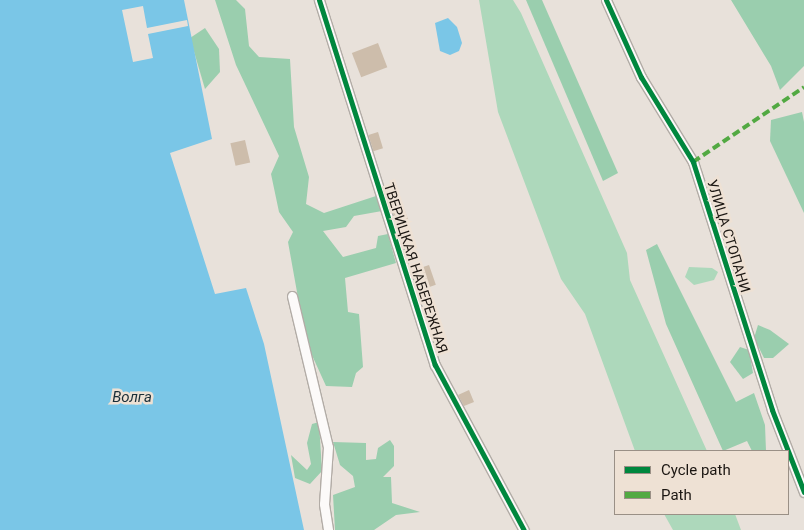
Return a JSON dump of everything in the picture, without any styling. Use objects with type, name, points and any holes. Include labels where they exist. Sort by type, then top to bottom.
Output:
[{"type":"street","name":"ТВЕРИЦКАЯ НАБЕРЕЖНАЯ","points":[[319,0],[435,365],[524,530]]},
{"type":"street","name":"УЛИЦА СТОПАНИ","points":[[606,0],[640,77],[693,162],[772,410],[788,450]]},
{"type":"street","points":[[292,296],[328,447],[324,504],[328,530]]},
{"type":"street","name":"УЛИЦА СТОПАНИ","points":[[789,454],[804,492]]},
{"type":"green space","points":[[215,0],[236,0],[245,9],[249,46],[259,57],[290,59],[294,127],[309,177],[306,204],[324,213],[376,196],[382,211],[354,216],[346,227],[323,231],[343,257],[376,248],[378,236],[388,234],[396,263],[345,278],[348,312],[359,314],[363,367],[356,373],[352,387],[326,386],[306,342],[288,242],[293,232],[279,212],[271,174],[279,156],[236,65]]},
{"type":"green space","points":[[479,0],[513,0],[521,13],[627,253],[630,280],[707,450],[635,450],[585,314],[561,279],[498,112]]},
{"type":"green space","points":[[526,0],[542,0],[618,173],[603,181]]},
{"type":"green space","points":[[731,0],[804,0],[804,66],[780,90],[771,66]]},
{"type":"green space","points":[[205,28],[219,49],[220,72],[205,89],[190,38]]},
{"type":"green space","points":[[802,112],[804,122],[804,213],[770,141],[771,120]]},
{"type":"green space","points":[[657,244],[736,402],[754,393],[765,425],[766,450],[752,450],[747,441],[723,450],[666,324],[646,250]]},
{"type":"green space","points":[[689,267],[712,268],[718,272],[714,280],[694,285],[685,277]]},
{"type":"green space","points":[[758,325],[770,330],[789,344],[773,358],[764,358],[754,338]]},
{"type":"green space","points":[[740,347],[749,350],[753,373],[743,379],[730,362]]},
{"type":"green space","points":[[319,422],[322,471],[310,484],[295,478],[291,455],[307,470],[311,464],[307,443],[312,424]]},
{"type":"green space","points":[[390,440],[394,446],[394,466],[383,477],[391,477],[392,503],[420,512],[396,515],[374,530],[335,530],[333,495],[355,487],[353,476],[340,465],[333,442],[366,443],[366,460],[376,459],[378,448]]},
{"type":"green space","points":[[665,515],[735,515],[741,530],[673,530]]},
{"type":"water","name":"Волга","points":[[0,0],[184,0],[212,139],[170,153],[215,294],[246,288],[264,344],[304,530],[0,530]]},
{"type":"water","points":[[448,18],[457,27],[462,43],[459,51],[450,55],[440,51],[435,23]]},
{"type":"pier","points":[[143,6],[147,28],[187,20],[188,26],[148,34],[153,58],[133,62],[122,10]]},
{"type":"building","points":[[378,43],[387,67],[361,77],[352,53]]},
{"type":"building","points":[[378,132],[383,148],[373,151],[368,135]]},
{"type":"building","points":[[245,140],[250,162],[236,166],[230,143]]},
{"type":"building","points":[[403,206],[408,219],[396,223],[392,209]]},
{"type":"building","points":[[429,265],[436,285],[419,291],[412,271]]},
{"type":"building","points":[[469,390],[474,402],[464,406],[458,395]]},
{"type":"marked path","points":[[693,162],[804,87]]},
{"type":"cycle path","points":[[319,0],[435,365],[524,530]]},
{"type":"cycle path","points":[[606,0],[641,77],[693,162],[772,410],[788,450]]},
{"type":"cycle path","points":[[789,454],[804,492]]}]
